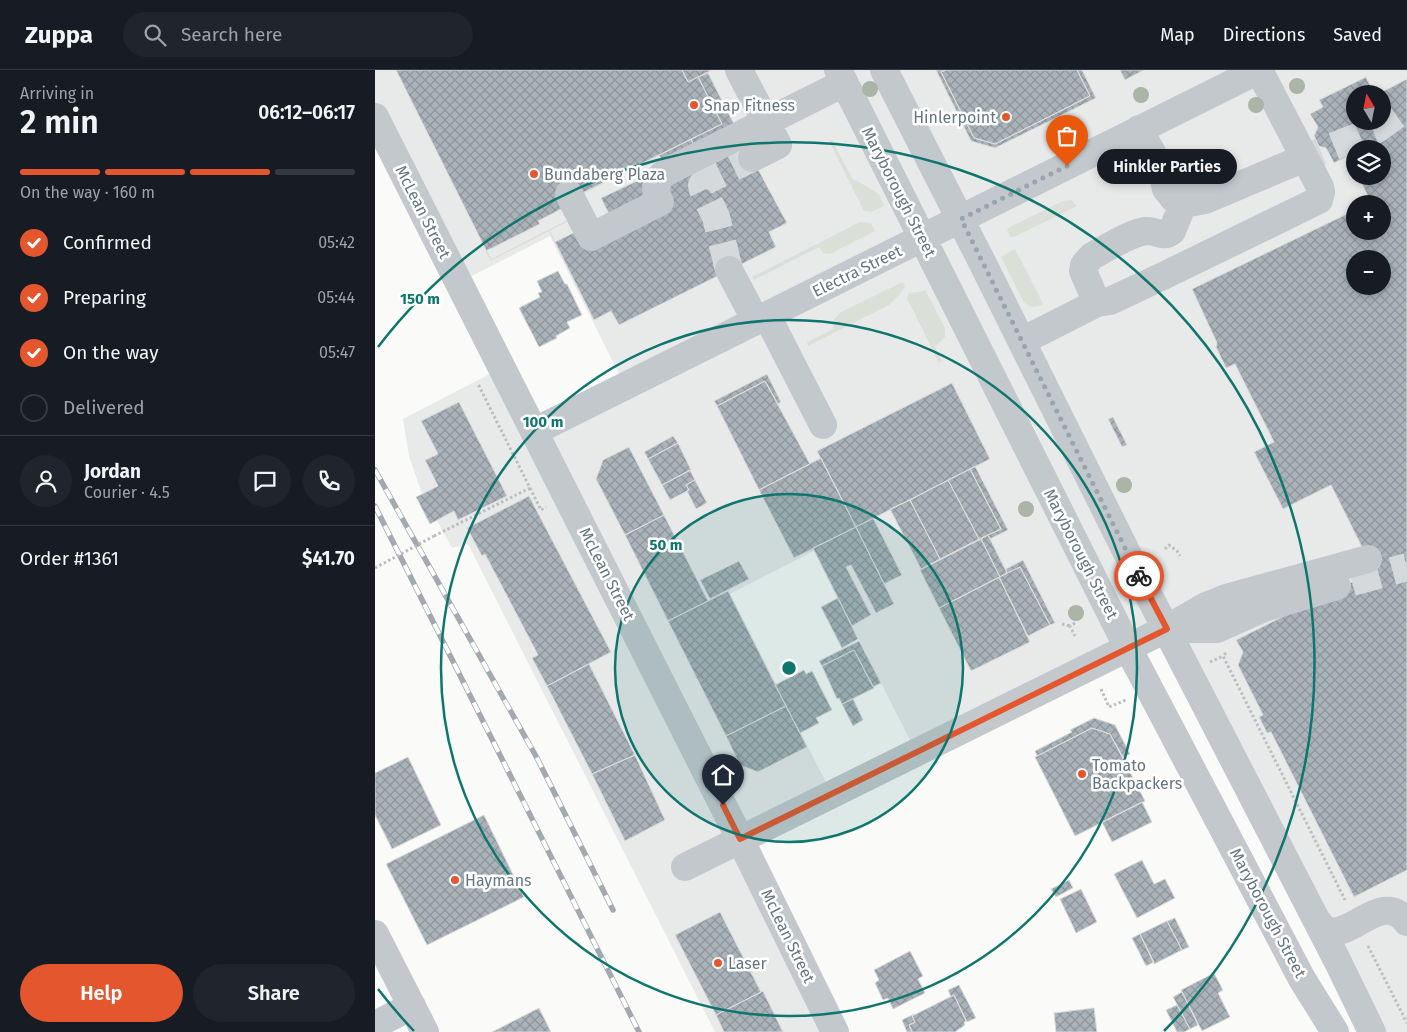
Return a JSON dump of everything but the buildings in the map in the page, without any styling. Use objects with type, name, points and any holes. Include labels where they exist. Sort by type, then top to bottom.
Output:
[{"type":"street","points":[[739,70],[778,145],[752,158]]},
{"type":"street","points":[[885,70],[1130,559],[1372,1032]]},
{"type":"street","points":[[1021,341],[1097,303],[1110,301],[1315,202],[1321,196],[1320,187],[1259,70]]},
{"type":"street","name":"Electra Street","points":[[535,431],[1259,70]]},
{"type":"street","points":[[569,194],[591,237],[660,202],[655,191],[661,175],[766,121],[841,76]]},
{"type":"street","name":"Maryborough Street","points":[[841,76],[921,239],[1128,648],[1302,979],[1335,1032]]},
{"type":"street","name":"McLean Street","points":[[375,117],[535,431],[835,1032]]},
{"type":"street","points":[[1139,130],[1161,170],[1184,187],[1190,195]]},
{"type":"street","points":[[1162,235],[1172,231],[1190,195],[1291,156]]},
{"type":"street","points":[[1097,303],[1083,271],[1087,260],[1138,233],[1151,231],[1162,235],[1167,241],[1167,246],[1155,279]]},
{"type":"street","points":[[729,270],[761,318],[823,425]]},
{"type":"street","points":[[685,867],[1167,629],[1204,607],[1226,598],[1368,559]]},
{"type":"street","points":[[1167,629],[1217,629],[1264,608],[1352,582]]},
{"type":"street","points":[[1317,922],[1325,929],[1336,932],[1376,914],[1392,912],[1398,914],[1407,922]]},
{"type":"street","points":[[375,934],[425,1032]]},
{"type":"street","points":[[375,1025],[412,1006]]},
{"type":"path","points":[[478,384],[541,510],[548,506]]},
{"type":"path","points":[[375,568],[530,488]]},
{"type":"path","points":[[1165,549],[1169,545],[1180,556]]},
{"type":"path","points":[[1063,624],[1070,626],[1075,623]]},
{"type":"path","points":[[1070,626],[1075,636]]},
{"type":"path","points":[[1209,662],[1223,656],[1227,650]]},
{"type":"path","points":[[1223,656],[1407,1024]]},
{"type":"path","points":[[1101,688],[1109,707],[1126,700]]},
{"type":"shaded area","points":[[375,70],[1407,70],[1407,1032],[1367,1032],[1164,628],[915,750],[814,551],[730,594],[831,792],[738,839],[832,1032],[715,1032],[468,544],[452,548],[422,494],[409,456],[403,419],[503,367],[535,429],[624,384],[550,236],[460,282],[375,113]]},
{"type":"shaded area","points":[[832,140],[852,178],[879,194],[884,206],[871,212],[864,211],[829,141]]},
{"type":"shaded area","points":[[1071,200],[1077,206],[1014,237],[1010,236],[1007,230],[1010,227],[1063,201]]},
{"type":"shaded area","points":[[860,222],[871,223],[875,231],[830,254],[823,253],[819,247],[754,280],[752,277]]},
{"type":"shaded area","points":[[1015,249],[1043,304],[1032,307],[1023,301],[1001,257]]},
{"type":"shaded area","points":[[903,282],[905,286],[889,305],[808,346],[807,342],[833,329],[834,319],[841,312]]},
{"type":"shaded area","points":[[925,290],[945,328],[945,337],[935,347],[942,361],[939,363],[907,298],[909,293]]},
{"type":"tunnel","points":[[1391,114],[1399,113],[1391,119]]},
{"type":"tunnel","points":[[1295,162],[1375,130]]},
{"type":"tunnel","points":[[729,270],[716,217],[702,185],[705,181],[752,158]]},
{"type":"tunnel","points":[[1352,582],[1407,567]]},
{"type":"railway","points":[[375,470],[537,758],[613,910]]},
{"type":"railway","points":[[375,506],[639,1032]]},
{"type":"way so far","points":[[1067,166],[961,219],[1139,576]]},
{"type":"place","name":"Snap Fitness","points":[[694,105]]},
{"type":"place","name":"Hinlerpoint","points":[[1006,117]]},
{"type":"place","name":"Hinkler Parties","points":[[1067,166]]},
{"type":"place","name":"Bundaberg Plaza","points":[[534,174]]},
{"type":"place","name":"Tomato Backpackers","points":[[1082,774]]},
{"type":"place","name":"Haymans","points":[[455,880]]},
{"type":"place","name":"Laser","points":[[718,963]]},
{"type":"route","points":[[723,805],[740,839],[1167,629],[1139,576]]}]
